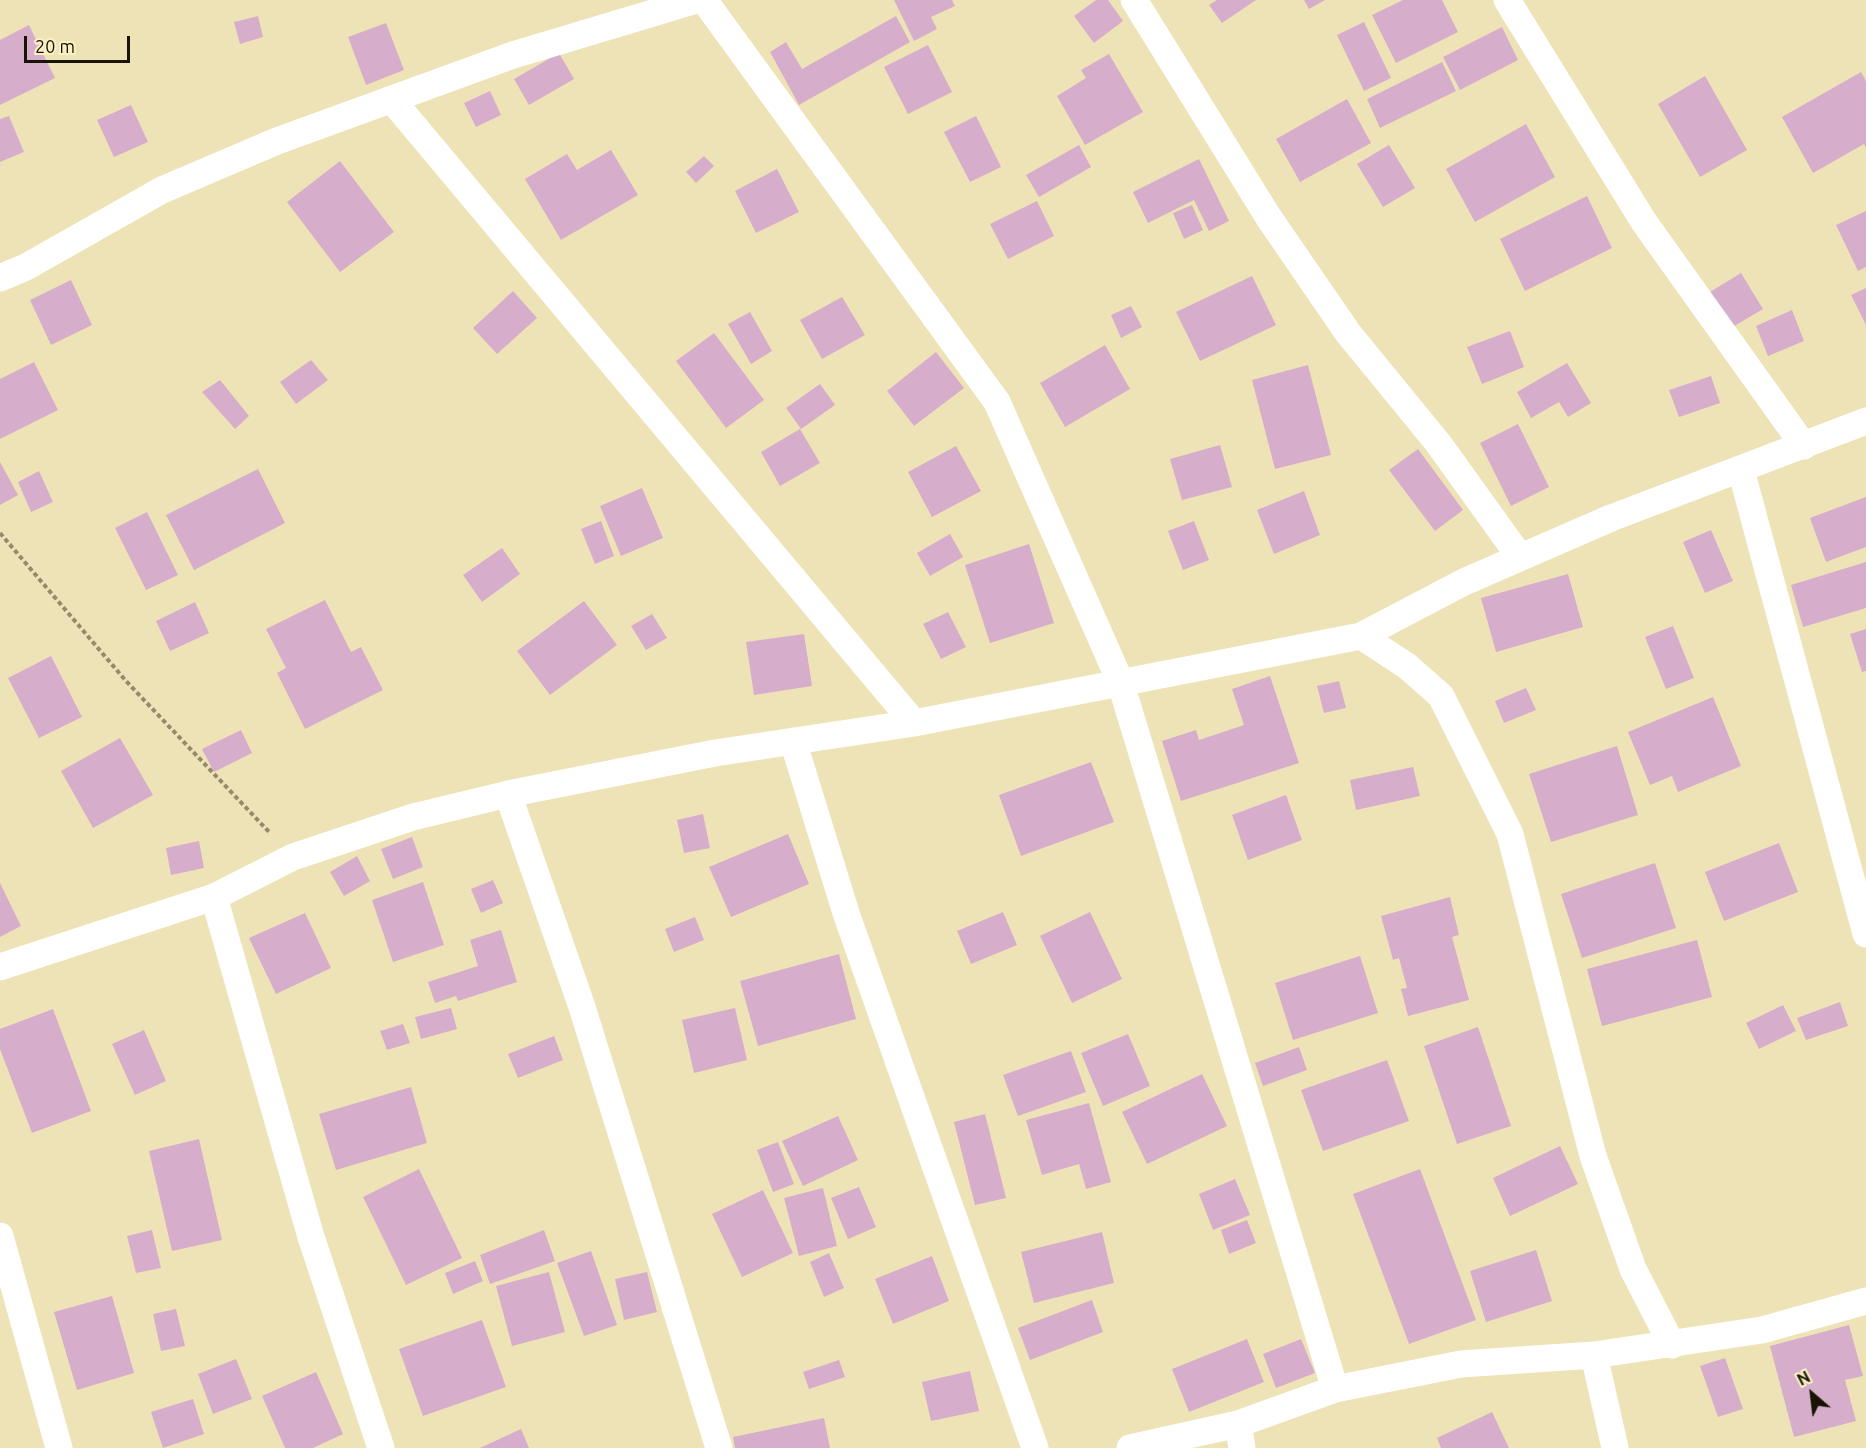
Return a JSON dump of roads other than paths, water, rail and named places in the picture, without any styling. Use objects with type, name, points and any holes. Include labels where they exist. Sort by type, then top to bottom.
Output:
[{"type":"street","points":[[0,278],[26,267],[162,190],[277,141],[513,55],[696,0]]},
{"type":"street","points":[[704,0],[997,402],[1120,681],[1335,1389]]},
{"type":"street","points":[[1134,0],[1269,218],[1348,333],[1438,443],[1520,557]]},
{"type":"street","points":[[1507,0],[1644,222],[1804,446]]},
{"type":"street","points":[[392,100],[914,723]]},
{"type":"street","points":[[0,967],[214,897],[293,857],[413,817],[508,794],[793,741],[914,723],[1120,681],[1361,636],[1464,582],[1611,518],[1866,421]]},
{"type":"street","points":[[1741,470],[1866,934]]},
{"type":"street","points":[[1361,636],[1407,666],[1441,696],[1510,834],[1593,1156],[1633,1269],[1672,1345]]},
{"type":"street","points":[[793,741],[846,913],[1035,1448]]},
{"type":"street","points":[[508,794],[582,1007],[719,1448]]},
{"type":"street","points":[[214,897],[311,1237],[381,1448]]},
{"type":"street","points":[[0,1236],[59,1448]]},
{"type":"street","points":[[1130,1448],[1240,1436],[1335,1389],[1461,1364],[1594,1355],[1672,1345],[1762,1330],[1866,1301]]},
{"type":"street","points":[[1594,1355],[1615,1448]]}]
